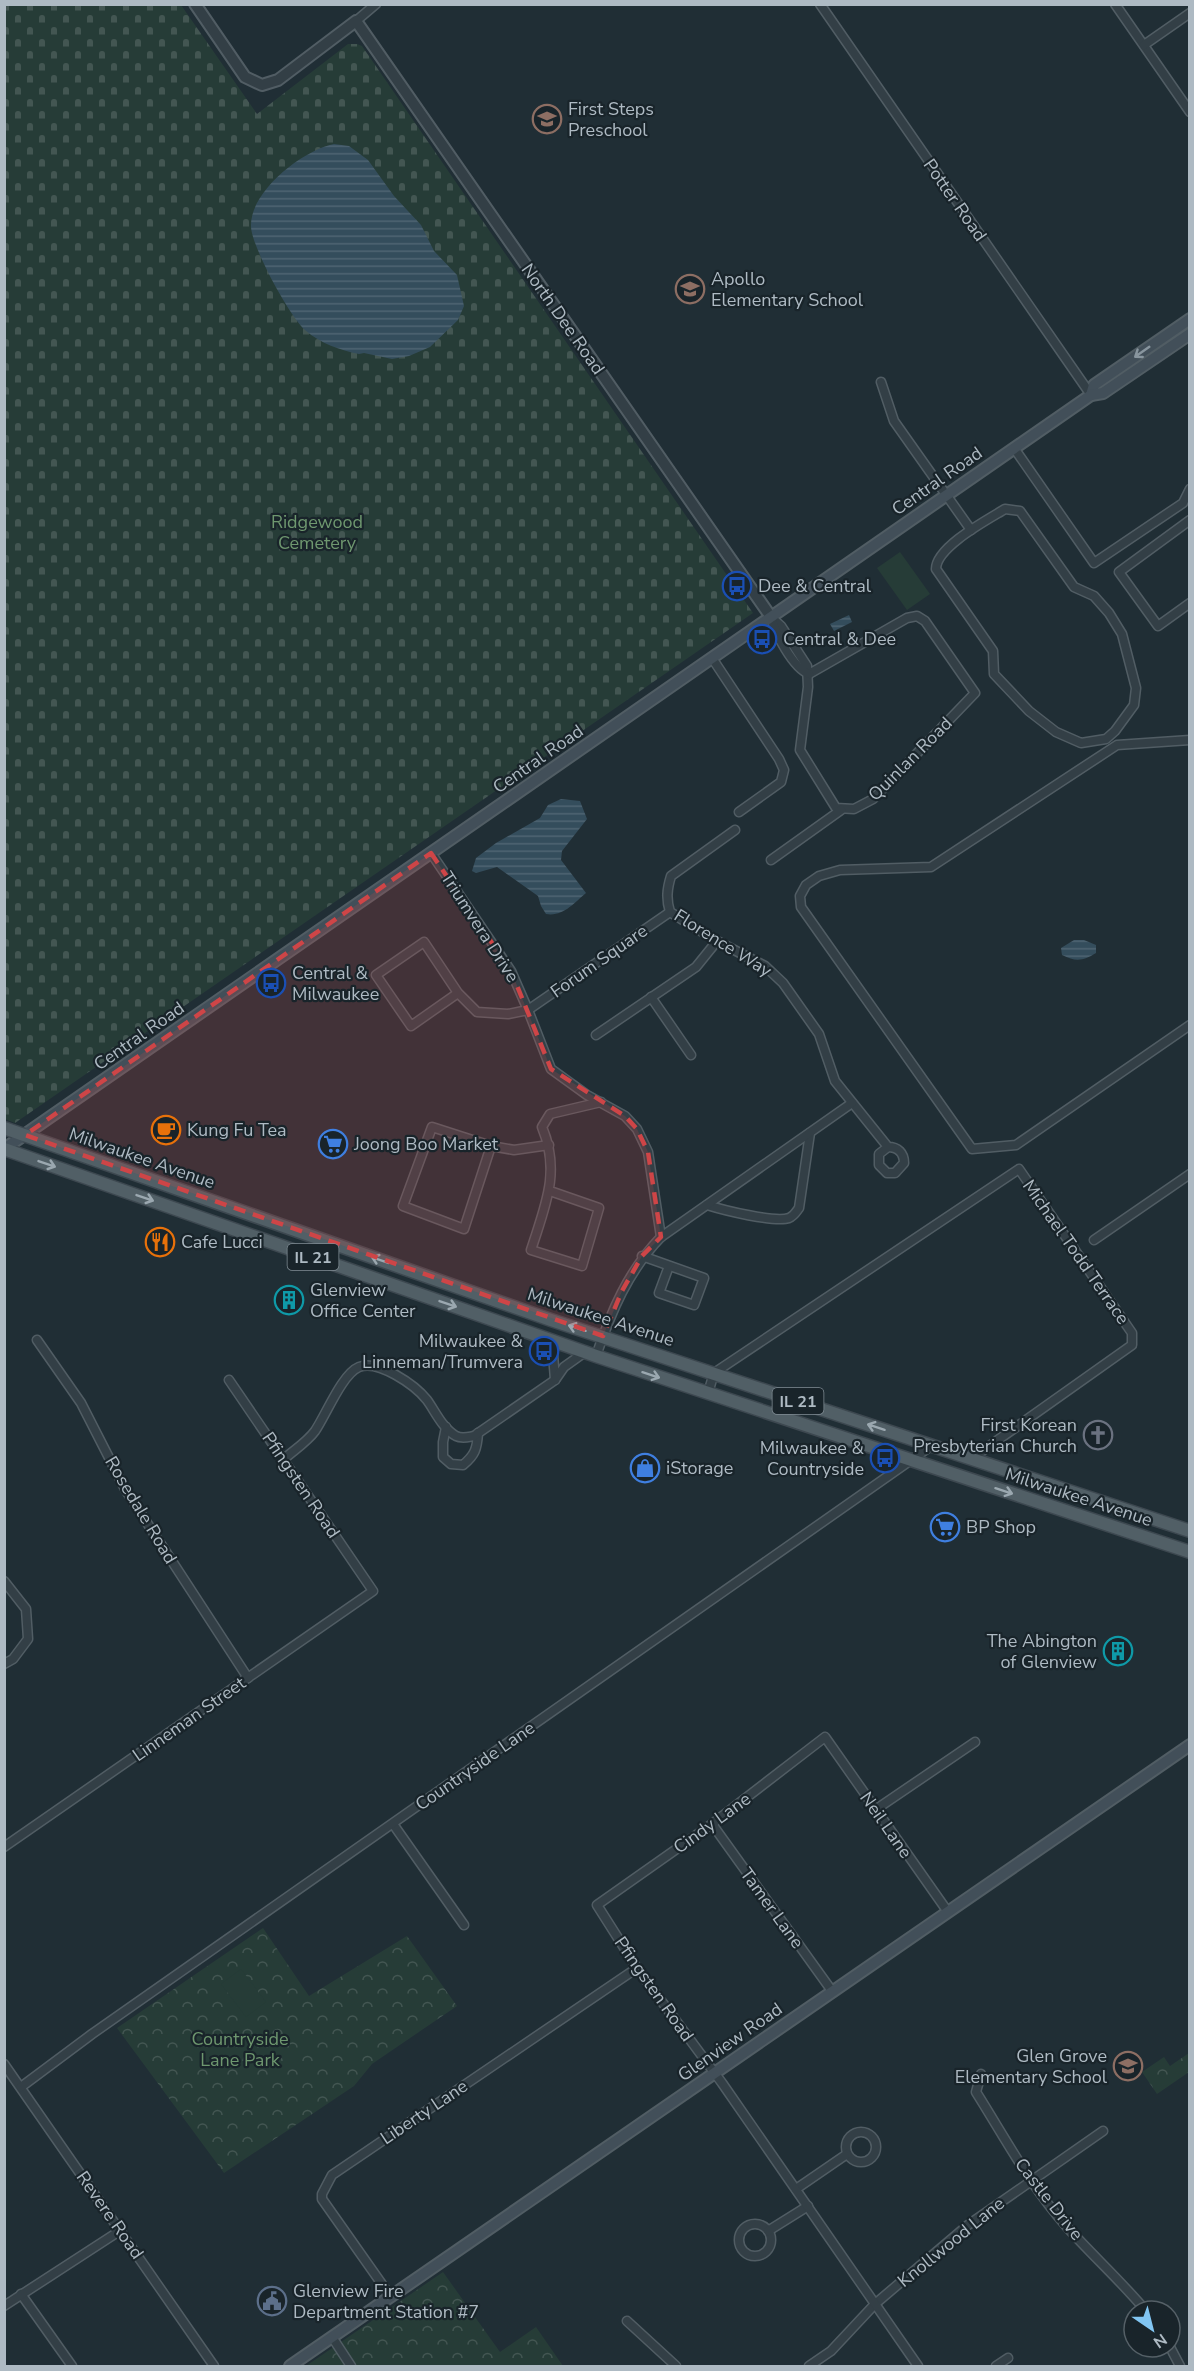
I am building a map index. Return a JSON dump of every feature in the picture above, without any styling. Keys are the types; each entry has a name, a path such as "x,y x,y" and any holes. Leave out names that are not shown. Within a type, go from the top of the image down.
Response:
{"main road":[{"name":"Central Road","path":"1091,395 1094,385 1190,319"},
{"name":"Central Road","path":"4,1149 1091,395 1103,393 1190,334"},
{"name":"Milwaukee Avenue","path":"4,1128 603,1336 1190,1531"},
{"name":"Milwaukee Avenue","path":"4,1149 590,1354 1190,1552"},
{"path":"176,1210 193,1210 250,1230 259,1228 267,1221"},
{"name":"Glenview Road","path":"290,2367 1190,1745"}],"street":[{"path":"195,4 245,77 262,85 278,80 376,4"},
{"name":"Potter Road","path":"820,4 1091,395"},
{"path":"1115,4 1190,112"},
{"path":"1144,45 1190,13"},
{"name":"North Dee Road","path":"356,21 771,617"},
{"path":"881,382 894,421 972,530"},
{"path":"1014,448 1095,563 1183,503 1190,489"},
{"path":"1005,509 1020,511 1074,587 1094,596 1109,613 1122,634 1136,688 1134,705 1115,731 1106,739 1081,743 1056,732 1029,711 994,674 993,651 936,569 936,561 942,554 972,530 1005,509"},
{"path":"1190,520 1119,572 1158,626 1190,603"},
{"name":"Quinlan Road","path":"771,860 839,809 854,809 873,799 975,693 925,621 917,616 907,618 809,674"},
{"path":"771,617 781,626 807,666 809,674 800,750 839,809"},
{"path":"712,658 784,770 781,782 740,812"},
{"path":"1190,740 1117,746 931,867 840,870 819,876 806,885 800,896 801,907 972,1149 1016,1145 1190,1025"},
{"name":"Florence Way","path":"735,830 671,876 666,901 669,912 765,966 783,983 819,1034 835,1082 852,1103"},
{"name":"Triumvera Drive","path":"431,853 511,971 550,1070 587,1095 625,1116 637,1129 648,1152 661,1237"},
{"name":"Forum Square","path":"528,1010 669,912"},
{"path":"597,1035 696,967 717,941"},
{"path":"458,993 411,1026 376,975 424,942 458,993 477,1012 508,1014 528,1010"},
{"path":"651,997 691,1055"},
{"path":"550,1191 599,1208 582,1266 531,1250 550,1191 549,1145 542,1127 550,1113 601,1102"},
{"path":"284,1459 314,1433 348,1377 357,1368 369,1364 387,1370 416,1389 456,1436 465,1438 478,1433 555,1380 564,1367 590,1354 603,1336 622,1291 642,1256 661,1237 852,1103 888,1147"},
{"path":"490,1146 464,1229 403,1206 432,1127 490,1146 514,1150 549,1145"},
{"path":"707,1205 739,1214 786,1220 794,1216 799,1208 810,1133"},
{"name":"Michael Todd Terrace","path":"714,1373 1019,1169 1132,1333 1132,1345 971,1459"},
{"path":"1094,1240 1190,1174"},
{"path":"642,1256 704,1278 694,1305 659,1293 669,1266"},
{"name":"Rosedale Road","path":"37,1340 81,1402 125,1489 248,1678"},
{"path":"552,1341 555,1380"},
{"path":"708,1393 714,1373"},
{"name":"Pfingsten Road","path":"229,1380 373,1591"},
{"path":"446,1427 443,1442 444,1457 451,1464 463,1465 472,1458 478,1447 478,1433"},
{"name":"Countryside Lane","path":"21,2087 92,2034 931,1446"},
{"path":"4,1581 26,1610 28,1639 13,1659 4,1664"},
{"name":"Linneman Street","path":"4,1847 373,1591"},
{"name":"Neil Lane","path":"825,1737 948,1912"},
{"name":"Cindy Lane","path":"597,1905 712,1824 825,1737"},
{"path":"875,1810 975,1742"},
{"path":"393,1824 464,1925"},
{"name":"Tamer Lane","path":"712,1824 832,1991"},
{"name":"Pfingsten Road","path":"597,1905 637,1968 808,2206 918,2367"},
{"name":"Liberty Lane","path":"391,2297 322,2199 321,2194 332,2175 637,1968"},
{"name":"Revere Road","path":"4,2064 214,2367"},
{"name":"Castle Drive","path":"981,2074 976,2092 1030,2180 1066,2226 1136,2299"},
{"name":"Knollwood Lane","path":"809,2367 831,2351 875,2304 968,2225 1103,2131"},
{"path":"796,2189 848,2154"},
{"path":"768,2231 808,2206"},
{"path":"4,2306 121,2230"},
{"path":"21,2294 72,2367"},
{"path":"627,2321 676,2367"},
{"path":"332,2337 351,2367"},
{"path":"996,2367 1008,2358"}],"highlighted area":[{"path":"431,853 511,971 551,1069 625,1116 637,1129 648,1152 661,1237 642,1256 622,1291 603,1336 25,1135"}],"green space":[{"name":"Ridgewood Cemetery","path":"5,5 181,5 257,114 348,44 362,46 753,613 15,1123 5,1119"},
{"path":"900,552 930,594 907,610 877,568"},
{"name":"Countryside Lane Park","path":"263,1928 309,1996 407,1936 457,2006 372,2064 354,2086 224,2173 117,2028"},
{"path":"241,1969 266,2002 246,2017 221,1984"},
{"path":"1189,2053 1189,2072 1157,2094 1142,2072 1164,2057 1170,2066"},
{"path":"443,2272 500,2352 536,2327 563,2366 306,2366"}],"water":[{"path":"334,144 349,146 368,160 394,196 421,225 434,251 457,275 464,306 458,320 430,347 409,356 392,359 345,351 311,335 298,323 290,311 257,249 251,226 259,199 269,186 294,163 308,154"},
{"path":"849,615 852,622 834,631 830,624"},
{"path":"561,799 580,801 587,819 562,851 561,860 586,893 563,911 546,914 538,896 497,867 476,873 472,871 476,858 496,843 540,818 548,805"},
{"path":"1074,940 1084,940 1096,945 1096,953 1079,960 1062,955 1061,948"}],"place":[{"name":"First Steps Preschool","path":"547,119"},
{"name":"Apollo Elementary School","path":"690,289"},
{"name":"Dee & Central","path":"737,586"},
{"name":"Central & Dee","path":"762,639"},
{"name":"Central & Milwaukee","path":"271,983"},
{"name":"Kung Fu Tea","path":"166,1130"},
{"name":"Joong Boo Market","path":"333,1144"},
{"name":"Cafe Lucci","path":"160,1242"},
{"name":"Glenview Office Center","path":"289,1300"},
{"name":"Milwaukee & Linneman/Trumvera","path":"544,1351"},
{"name":"First Korean Presbyterian Church","path":"1098,1435"},
{"name":"Milwaukee & Countryside","path":"885,1458"},
{"name":"iStorage","path":"645,1468"},
{"name":"BP Shop","path":"945,1527"},
{"name":"The Abington of Glenview","path":"1118,1651"},
{"name":"Glen Grove Elementary School","path":"1128,2066"},
{"name":"Glenview Fire Department Station #7","path":"272,2301"}]}
